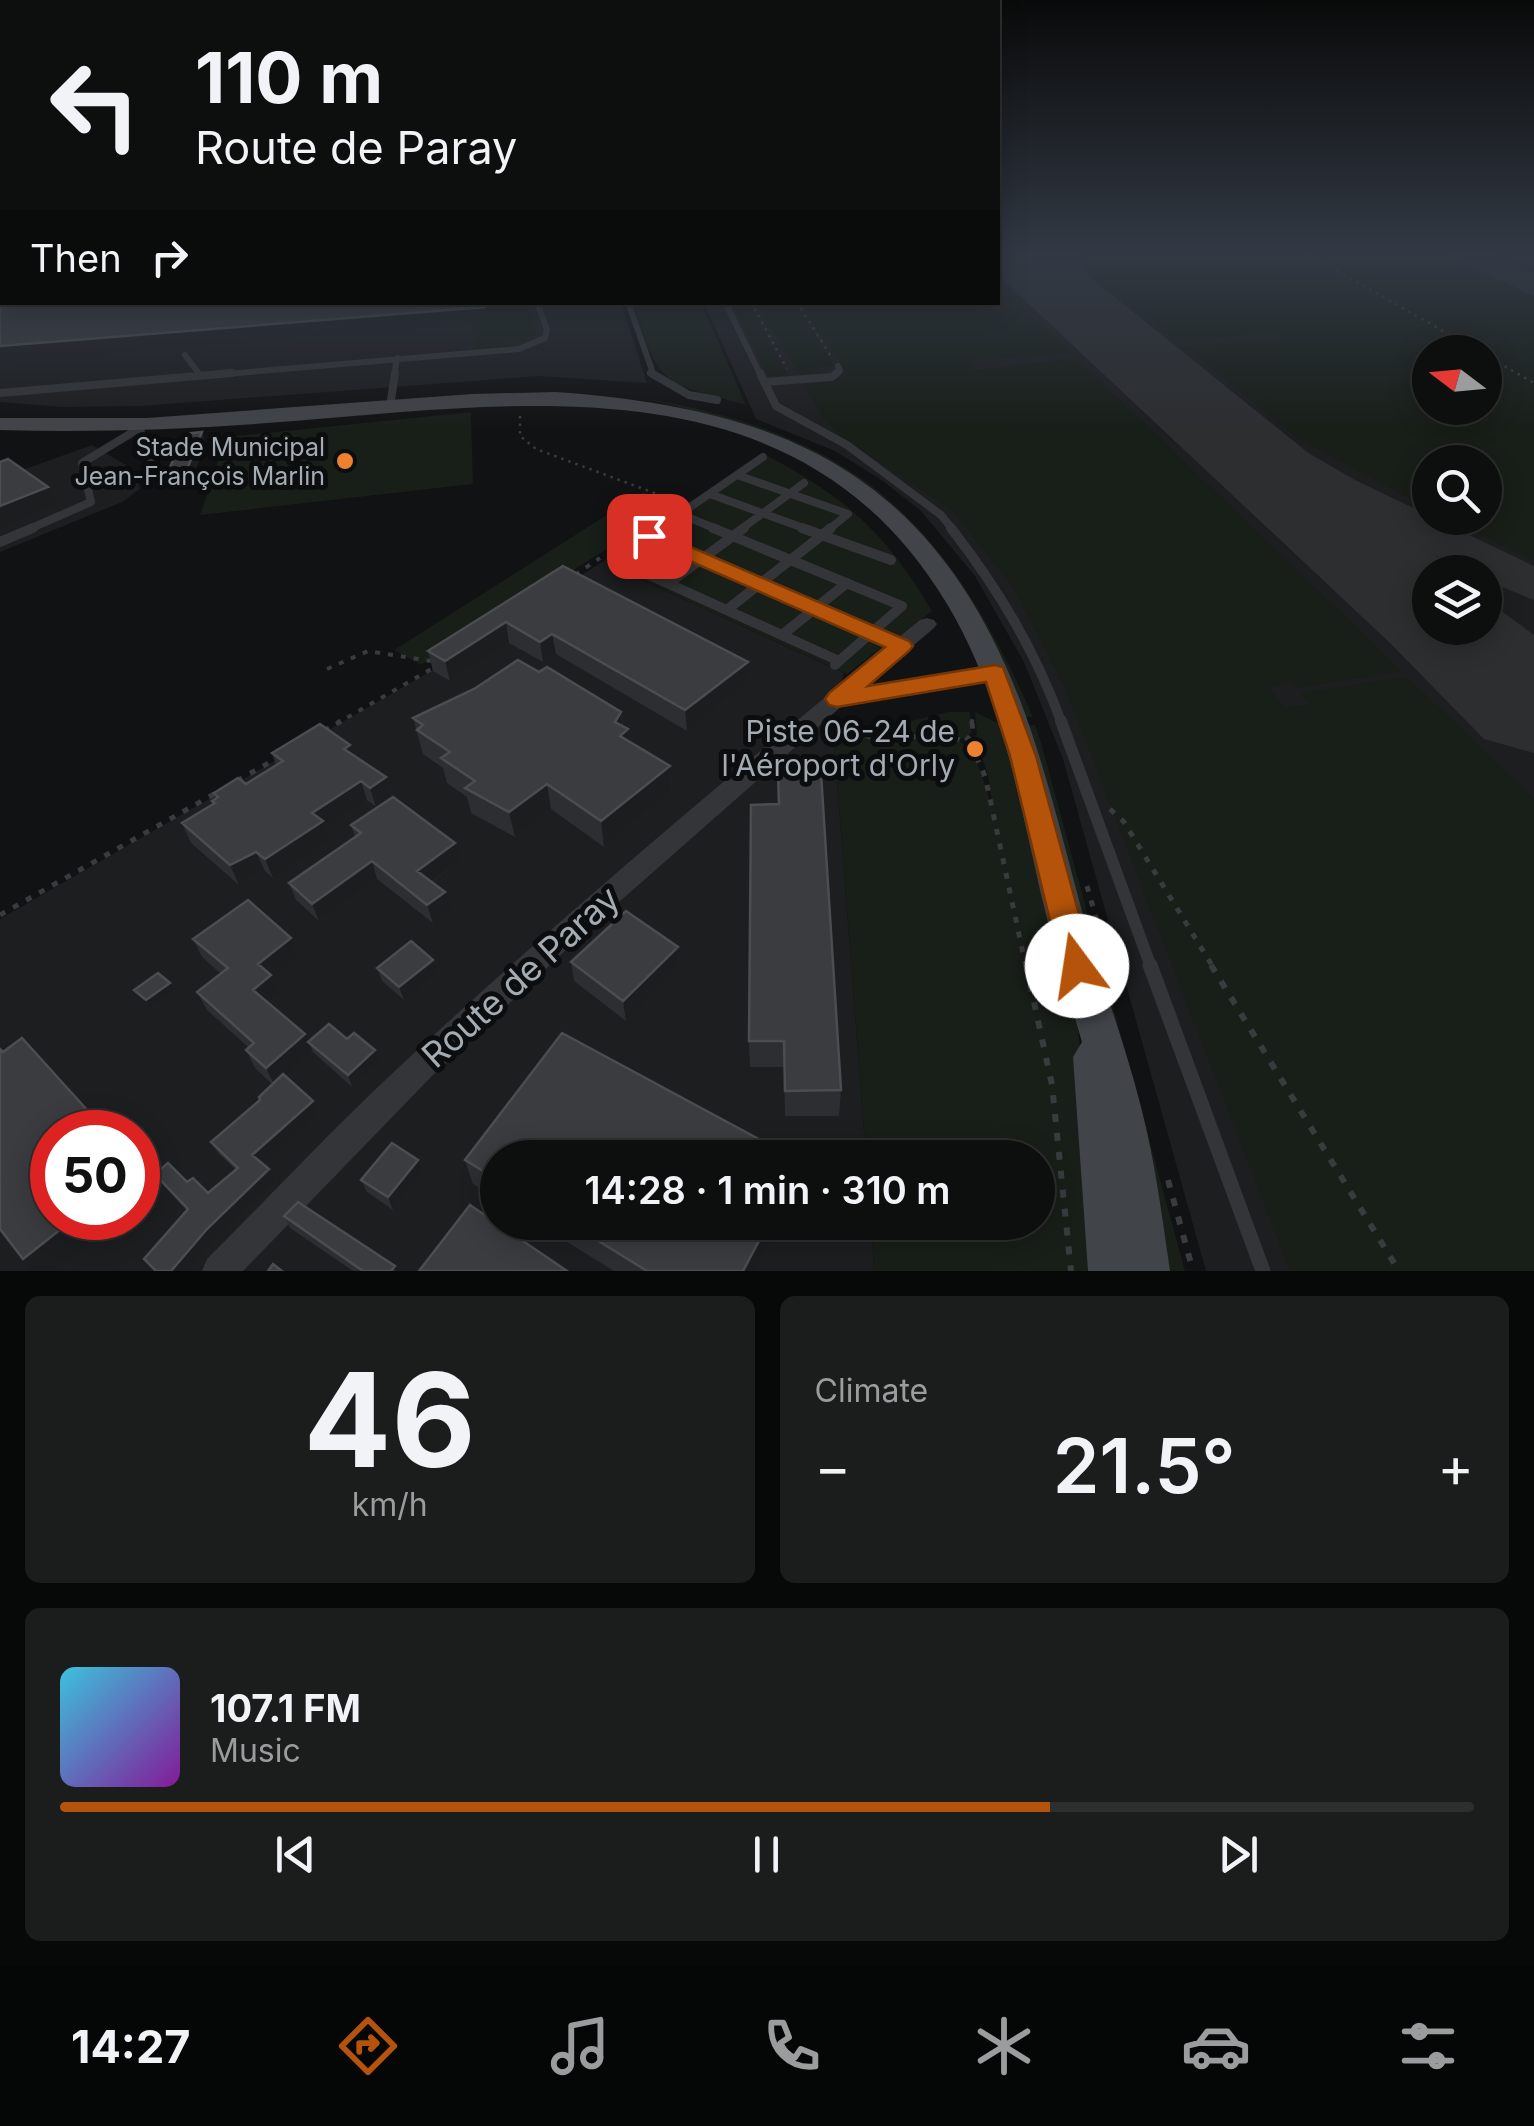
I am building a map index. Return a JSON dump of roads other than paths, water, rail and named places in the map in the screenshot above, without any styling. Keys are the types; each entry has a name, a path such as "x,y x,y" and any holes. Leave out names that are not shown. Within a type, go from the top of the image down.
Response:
{"main road":[{"path":"3,425 142,428 527,398 612,401 704,417 764,436 839,472 891,512 922,547 965,614 995,673 1023,756 1086,1000 1114,1082 1130,1150 1146,1271"},
{"path":"1086,1000 1112,1271"}],"street":[{"name":"Route de Paray","path":"219,1271 434,1054 576,924 928,624"},
{"path":"835,707 995,673"}],"lane":[{"path":"0,393 534,345 546,338 541,311"},
{"path":"631,311 652,375 689,395 716,400"},
{"path":"730,311 776,406 791,418 847,445 942,515 998,589 1050,690 1263,1271"},
{"path":"186,356 200,375"},
{"path":"390,407 397,358"},
{"path":"764,382 832,378 840,370 838,366"},
{"path":"0,542 91,502 82,463 142,428 156,472"},
{"path":"678,511 902,606 837,663 614,559 678,511 710,494 763,456"},
{"path":"728,609 848,514 737,475"},
{"path":"669,583 804,483"},
{"path":"710,494 890,560"},
{"path":"649,536 901,646"},
{"path":"782,635 846,583"}],"place":[{"name":"Stade Municipal Jean-François Marlin","path":"345,461"},
{"name":"Piste 06-24 de l'Aéroport d'Orly","path":"975,749"}]}
